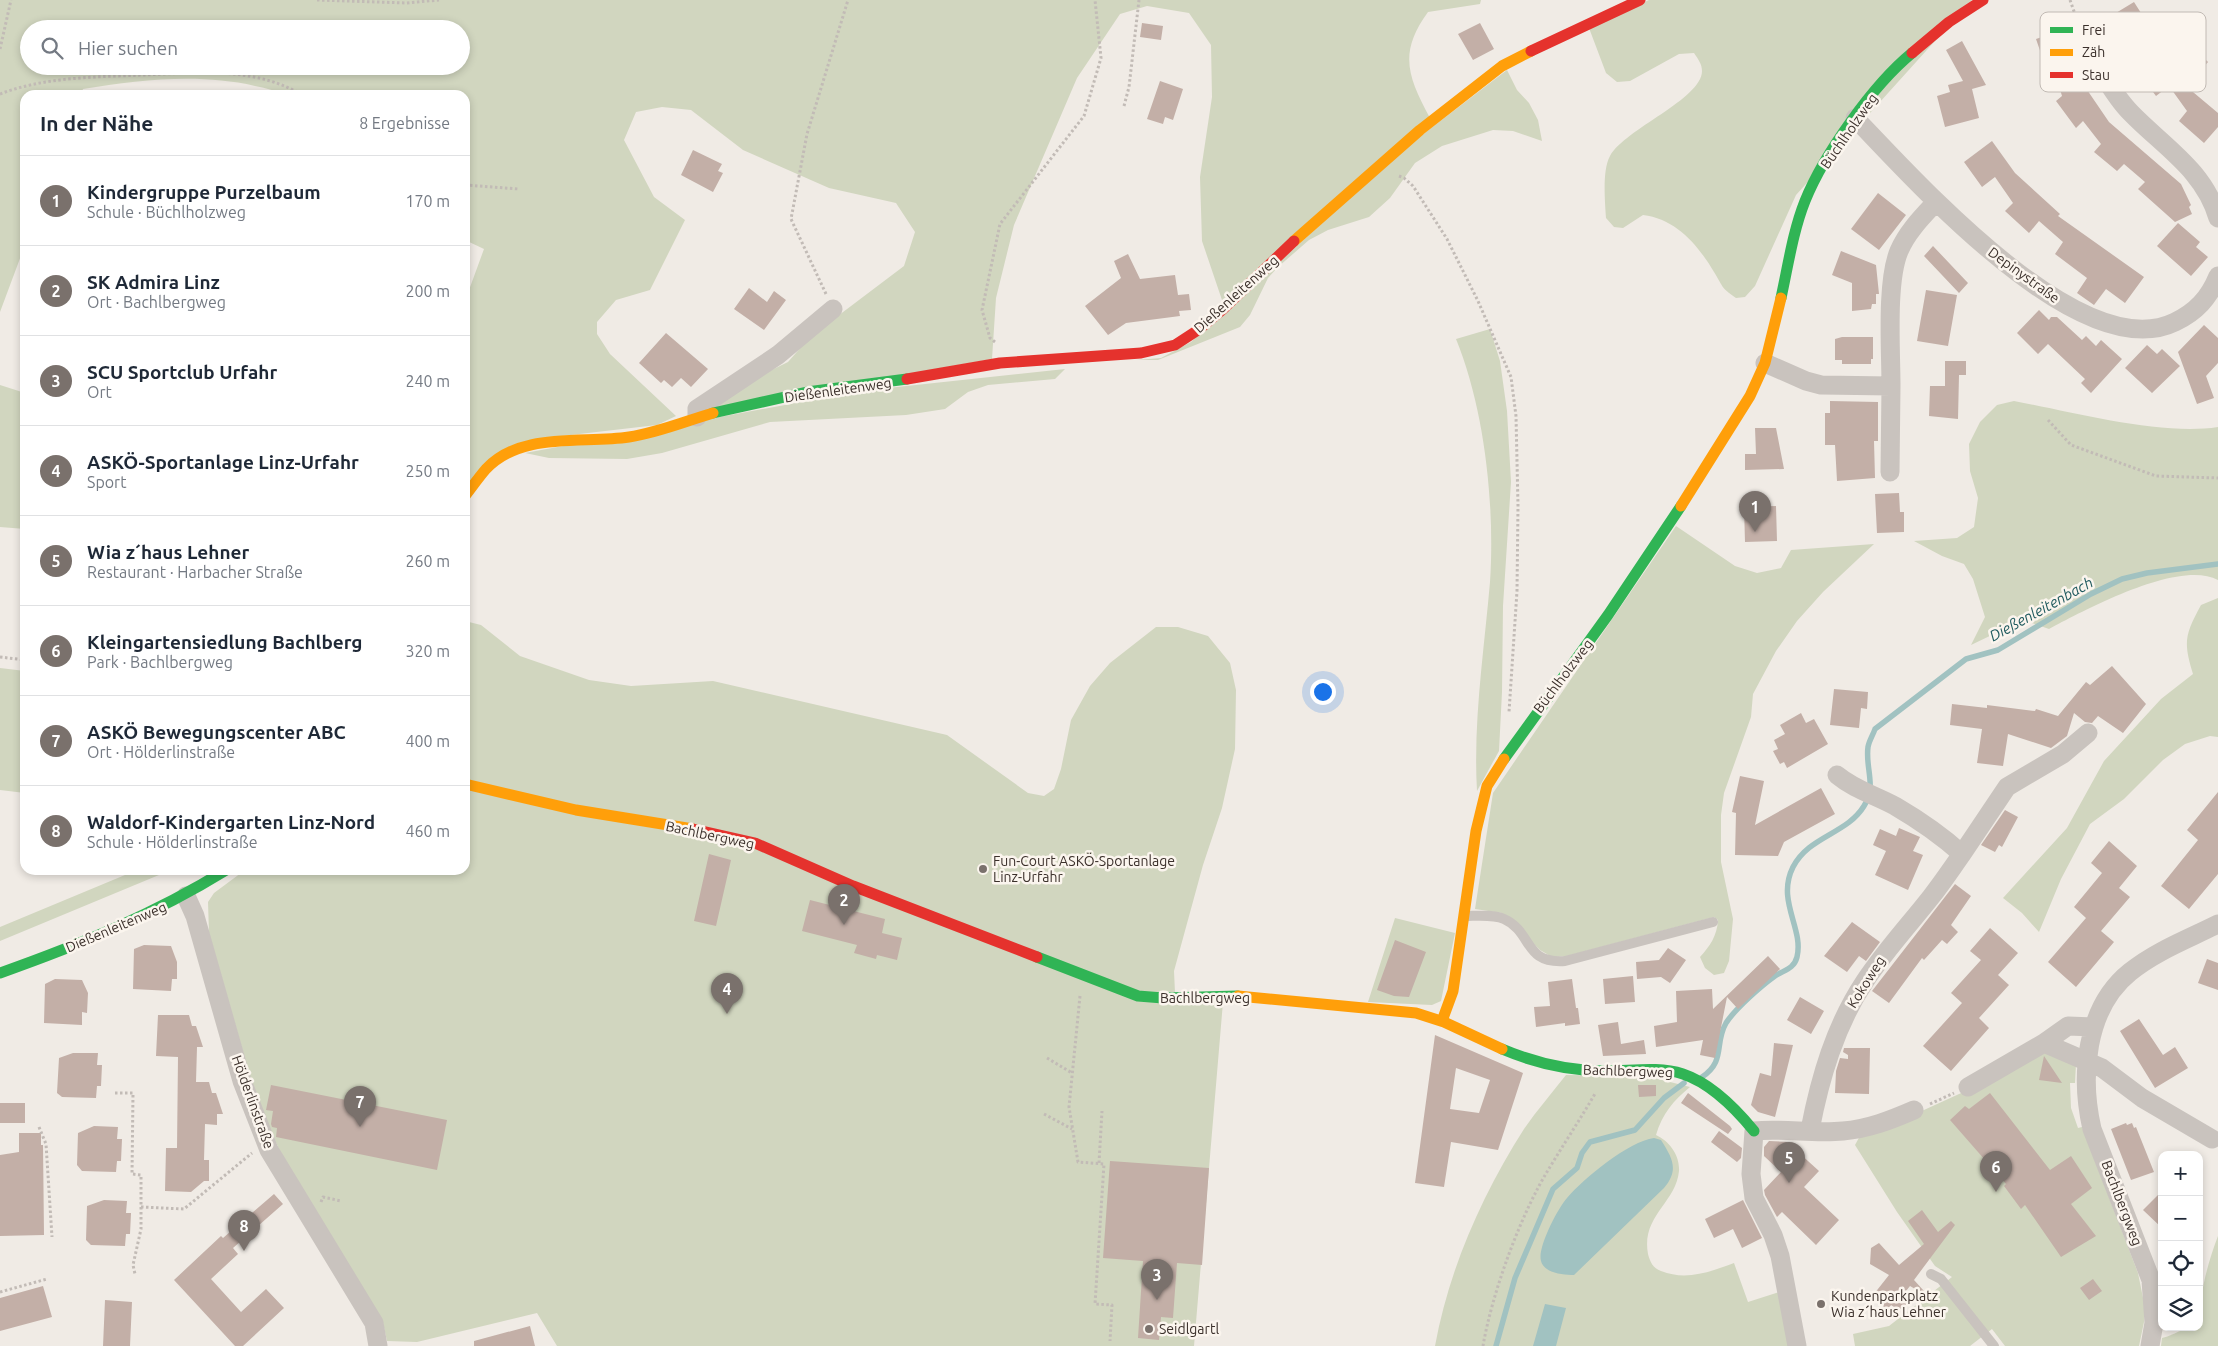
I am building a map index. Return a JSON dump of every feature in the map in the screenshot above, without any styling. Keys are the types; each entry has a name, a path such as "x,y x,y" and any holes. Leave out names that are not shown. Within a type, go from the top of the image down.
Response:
{"street":[{"name":"Dießenleitenweg","path":"470,490 488,468 503,456 539,443 629,437 697,418 808,392 890,382 969,368 1048,359 1141,352 1175,345 1198,330 1223,309 1266,266 1420,130 1502,66 1564,34 1600,20 1640,0"},
{"name":"Büchlholzweg","path":"1442,1021 1453,991 1481,804 1490,780 1514,742 1608,614 1704,472 1750,396 1765,363 1783,297 1795,233 1805,200 1832,150 1855,118 1908,56 1950,22 1984,0"},
{"path":"2113,92 2133,115 2194,172 2206,189 2218,218"},
{"name":"Depinystraße","path":"1855,118 1936,202 1977,239 2044,290 2069,307 2095,320 2117,327 2152,330 2168,326 2185,318 2199,307 2212,291 2218,276"},
{"path":"1890,472 1892,283 1894,265 1907,237 1936,202"},
{"path":"697,418 697,409 778,355 833,309"},
{"path":"1765,363 1806,382 1821,385 1891,386"},
{"name":"Kokoweg","path":"1810,1130 1821,1078 1846,1014 1864,982 1888,949 1931,898 2007,787 2063,754 2088,733"},
{"path":"1837,775 1919,821 1962,854"},
{"name":"Bachlbergweg","path":"470,785 576,810 706,831 755,843 853,886 1124,991 1153,999 1168,1000 1200,996 1239,997 1416,1013 1442,1021 1480,1040 1548,1064 1590,1070 1639,1069 1672,1071 1692,1078 1743,1116 1754,1130"},
{"name":"Dießenleitenweg","path":"0,973 83,943 186,896 218,875"},
{"name":"Hölderlinstraße","path":"186,896 195,916 242,1081 269,1150 374,1323 378,1346"},
{"name":"Bachlbergweg","path":"2150,1346 2154,1323 2151,1280 2092,1129 2087,1107 2087,1062 2094,1027 2104,1003 2128,973 2150,958 2218,924"},
{"path":"1968,1087 2044,1043 2068,1026 2094,1027"},
{"path":"2044,1043 2102,1068 2142,1098 2212,1139"},
{"path":"1797,1346 1780,1256 1754,1198 1751,1174 1754,1130 1844,1131 1864,1128 1914,1110"}],"lane":[{"path":"1464,916 1502,918 1510,923 1537,956 1553,962 1565,962 1713,922"},
{"path":"1931,1274 1941,1280 1994,1346"}],"path":[{"path":"0,49 11,0"},
{"path":"317,0 406,3 439,0"},
{"path":"833,309 791,219 807,134 848,0"},
{"path":"998,344 990,338 982,310 1000,224 1084,116 1101,58 1095,0"},
{"path":"1124,106 1130,81 1139,0"},
{"path":"2070,0 2074,12"},
{"path":"0,94 38,84 73,79 150,75"},
{"path":"233,75 259,78 292,90"},
{"path":"1396,176 1404,178 1412,186 1447,239 1478,301 1510,377 1516,416 1518,506 1517,592 1508,703 1509,726 1514,742"},
{"path":"470,185 519,189"},
{"path":"2048,420 2071,445 2156,476 2218,478"},
{"path":"0,657 20,659"},
{"path":"1085,976 1080,986 1069,1107 1078,1162 1104,1164 1095,1304 1112,1305 1110,1341"},
{"path":"1047,1058 1072,1073"},
{"path":"1914,1110 1968,1087"},
{"path":"115,1093 133,1093 132,1174 141,1174 141,1229 133,1265 135,1274"},
{"path":"1483,1346 1494,1299 1528,1211 1549,1168 1593,1097"},
{"path":"1099,1163 1102,1111"},
{"path":"1044,1114 1072,1129"},
{"path":"39,1127 46,1144 52,1237"},
{"path":"141,1208 184,1209 252,1153"},
{"path":"323,1197 341,1200"},
{"path":"0,1292 46,1279"}],"green space":[{"path":"0,0 1481,0 1480,4 1428,12 1413,40 1410,53 1412,77 1416,90 1430,118 1223,303 1202,241 1200,177 1212,97 1211,45 1189,13 1147,6 1120,14 1077,78 1014,225 996,298 992,359 709,409 753,379 788,362 810,337 904,266 915,232 896,203 829,188 743,150 691,110 662,107 636,112 624,140 654,197 685,220 650,290 616,300 597,322 597,334 610,354 676,416 657,425 536,439 470,483 470,287 484,249 470,242 470,90 272,90 234,82 169,79 83,90 20,90 20,258 0,312"},
{"path":"1649,0 1972,0 1796,195 1755,286 1745,297 1736,298 1722,286 1701,252 1676,228 1655,217 1643,215 1623,228 1614,227 1606,218 1605,178 1607,162 1610,156 1631,135 1690,92 1699,82 1702,71 1701,64 1694,53 1679,54 1630,81 1617,82 1606,73 1589,28"},
{"path":"1507,70 1517,90 1529,103 1538,120 1542,141 1513,131 1493,130 1442,146 1415,163 1390,198 1369,217 1328,230 1309,240 1278,267 1268,278 1250,315 1240,327 1158,360 1136,360 1161,358 1191,342 1405,148"},
{"path":"1490,329 1500,361 1507,411 1511,482 1503,606 1499,751 1477,791 1476,739 1490,582 1491,522 1486,459 1481,427 1466,367 1456,339"},
{"path":"1065,369 1055,379 988,385 968,392 945,409 906,415 770,422 662,453 627,459 549,458 525,453 860,391"},
{"path":"0,385 20,391 20,529 0,527"},
{"path":"2014,401 2144,426 2195,429 2218,427 2218,580 2201,575 2180,576 2157,581 2085,610 2049,629 2023,620 1971,645 1985,617 1973,579 1964,564 1942,556 1914,541 1957,538 1974,527 1978,498 1970,471 1969,444 1980,422 1997,405"},
{"path":"1676,526 1735,566 1757,573 1781,568 1791,550 1874,544 1823,592 1797,621 1776,651 1753,694 1751,717 1724,793 1721,815 1721,862 1733,919 1729,961 1724,973 1714,975 1705,968 1700,957 1715,936 1718,920 1714,917 1567,956 1552,957 1540,950 1502,913 1475,909 1493,793"},
{"path":"2218,598 2218,737 2210,736 2185,744 2163,760 2124,799 2090,824 2061,879 2039,932 2022,913 2003,898 2067,828 2104,761 2161,699 2193,674 2187,646 2189,631 2201,605"},
{"path":"470,622 481,625 520,656 589,680 631,686 713,681 947,735 1028,793 1044,796 1054,789 1061,769 1071,720 1090,686 1110,663 1156,627 1178,627 1208,636 1230,663 1236,690 1235,749 1222,808 1203,865 1174,971 1175,993 1223,1002 1194,1346 557,1346 537,1313 417,1342 387,1341 383,1323 282,1156 256,1097 209,933 208,902 214,893 238,875 470,875"},
{"path":"0,668 20,670 20,792 0,790"},
{"path":"125,875 159,875 0,941 0,927"},
{"path":"1395,918 1455,933 1441,1001 1432,1005 1368,1002"},
{"path":"2042,1049 2076,1064 2075,1083 2070,1083 2071,1108 2078,1128 2082,1127 2138,1273 2144,1303 2144,1322 2139,1346 2005,1346 1992,1329 1970,1346 1855,1346 1853,1334 1889,1326 1952,1277 1935,1266 1897,1212 1855,1145 1861,1134 1913,1115 1970,1089"},
{"path":"1566,1075 1646,1076 1690,1087 1669,1108 1656,1135 1673,1149 1678,1159 1679,1171 1677,1182 1672,1192 1649,1230 1647,1241 1650,1260 1658,1270 1680,1275 1707,1272 1734,1263 1748,1302 1782,1291 1792,1346 1435,1346 1441,1317 1458,1261 1481,1206 1524,1129"},
{"path":"2218,1236 2218,1346 2161,1346 2162,1338 2179,1331 2203,1331 2203,1287"}],"water":[{"path":"1654,1138 1661,1140 1673,1164 1672,1176 1669,1182 1574,1275 1560,1274 1546,1268 1541,1261 1542,1247 1554,1219 1567,1198 1595,1171 1620,1153 1632,1146"},
{"path":"1545,1304 1566,1308 1556,1346 1533,1346"}],"building":[{"path":"2134,2 2140,12 2118,12"},
{"path":"1142,23 1163,26 1161,40 1140,37"},
{"path":"1480,23 1494,49 1473,60 1458,34"},
{"path":"2040,38 2040,51 2036,39"},
{"path":"1962,41 1986,85 1972,89 1979,118 1945,127 1937,96 1950,92 1948,85 1963,81 1946,50"},
{"path":"1160,81 1183,89 1173,120 1165,117 1163,124 1147,119"},
{"path":"2061,92 2089,92 2109,122 2181,184 2191,205 2189,207 2192,214 2175,222 2138,189 2145,182 2124,164 2117,171 2094,152 2101,144 2083,121 2076,128 2056,101 2062,96"},
{"path":"2153,92 2161,92 2156,96"},
{"path":"2173,92 2193,92 2218,113 2218,127 2204,143 2179,121 2187,111"},
{"path":"1992,141 2015,173 2060,214 2058,216 2144,277 2125,303 2106,289 2094,305 2077,293 2087,278 2055,254 2063,242 2039,221 2029,233 2005,211 2013,203 1995,177 1982,187 1964,162"},
{"path":"693,150 722,164 718,171 723,173 713,192 681,175"},
{"path":"1878,193 1906,215 1879,250 1851,229"},
{"path":"2178,223 2200,242 2196,247 2208,257 2191,276 2157,246"},
{"path":"1933,246 1968,283 1959,293 1924,256"},
{"path":"1841,251 1876,265 1879,294 1876,294 1876,304 1872,304 1871,309 1852,311 1852,283 1832,275"},
{"path":"1128,254 1140,279 1175,275 1178,295 1189,294 1191,310 1179,311 1180,316 1126,323 1108,335 1085,306 1121,278 1114,261"},
{"path":"749,288 767,302 774,291 786,300 764,330 734,309"},
{"path":"1926,290 1957,295 1948,346 1917,341"},
{"path":"2039,310 2049,320 2051,317 2057,317 2082,340 2086,336 2096,346 2101,340 2122,359 2091,393 2081,383 2085,379 2048,344 2038,354 2017,333"},
{"path":"2204,325 2218,338 2218,363 2206,376 2214,398 2197,404 2178,352"},
{"path":"666,333 708,369 691,387 681,378 672,387 664,380 661,383 639,363"},
{"path":"1842,337 1873,337 1873,359 1871,359 1871,364 1842,364 1842,360 1835,360 1835,339"},
{"path":"2147,345 2157,354 2162,349 2180,366 2152,393 2125,368"},
{"path":"1945,361 1966,361 1966,375 1959,375 1958,419 1929,416 1930,386 1945,386"},
{"path":"1830,401 1878,402 1878,441 1874,441 1875,478 1837,481 1835,445 1825,445 1825,413 1830,413"},
{"path":"1755,428 1776,428 1784,469 1745,470 1745,454 1756,454"},
{"path":"1899,493 1900,512 1904,512 1904,532 1877,533 1875,494"},
{"path":"1776,506 1777,541 1745,542 1744,507"},
{"path":"2112,666 2146,704 2123,733 2098,716 2092,723 2085,722 2074,713 2067,736 2051,748 2008,734 2003,766 1977,763 1982,729 1950,725 1952,704 1987,708 1987,705 2035,711 2036,709 2058,716 2086,682 2090,685"},
{"path":"1834,689 1868,692 1867,709 1861,708 1859,728 1830,725"},
{"path":"1801,713 1806,723 1814,719 1828,744 1787,768 1784,762 1780,764 1773,751 1778,749 1774,740 1785,734 1780,725"},
{"path":"1740,776 1764,781 1755,825 1821,788 1835,814 1784,842 1778,856 1735,855 1736,813 1732,812"},
{"path":"2218,792 2218,874 2189,909 2161,886 2198,840 2187,830"},
{"path":"2005,810 2018,817 2002,847 1999,845 1995,852 1981,845"},
{"path":"1899,828 1920,837 1913,851 1923,855 1908,890 1875,875 1886,851 1873,845 1880,829 1896,836"},
{"path":"2109,841 2137,866 2119,888 2130,897 2101,931 2114,942 2076,987 2048,962 2086,918 2074,907 2102,873 2091,863"},
{"path":"709,854 731,860 716,926 694,921"},
{"path":"1955,884 1971,896 1951,925 1958,932 1947,944 1942,940 1924,960 1922,958 1889,1003 1872,991"},
{"path":"810,900 885,919 882,933 902,938 897,960 877,955 876,959 854,953 857,945 802,931"},
{"path":"1852,922 1880,942 1866,961 1859,956 1847,972 1824,956"},
{"path":"1990,928 2018,953 1998,975 2009,985 1979,1018 1989,1028 1951,1071 1923,1046 1962,1003 1951,993 1981,960 1970,951"},
{"path":"1395,940 1426,952 1409,997 1394,996 1377,990"},
{"path":"144,945 171,946 177,962 177,979 172,979 171,991 133,989 134,949"},
{"path":"1668,948 1686,960 1670,983 1661,977 1637,979 1636,962 1659,960"},
{"path":"1768,956 1780,969 1738,1009 1727,997 1715,1058 1700,1055 1703,1040 1656,1047 1654,1026 1677,1022 1676,991 1712,989 1713,1009"},
{"path":"2207,959 2218,963 2218,990 2198,983"},
{"path":"1633,976 1635,1002 1605,1004 1603,979"},
{"path":"55,979 82,980 88,993 87,1013 82,1012 82,1025 44,1023 45,984"},
{"path":"1572,979 1580,1024 1565,1026 1565,1023 1536,1027 1534,1007 1550,1006 1548,982"},
{"path":"1800,997 1824,1011 1811,1034 1787,1020"},
{"path":"158,1015 189,1015 192,1026 196,1026 203,1047 197,1047 196,1082 209,1082 212,1093 216,1093 223,1114 217,1114 217,1125 205,1124 204,1160 209,1160 209,1181 204,1181 191,1192 165,1191 166,1148 177,1148 178,1057 156,1056"},
{"path":"2139,1019 2163,1055 2175,1047 2188,1068 2155,1088 2120,1031"},
{"path":"1618,1022 1621,1044 1644,1040 1646,1054 1603,1056 1598,1025"},
{"path":"1435,1035 1523,1073 1498,1150 1451,1142 1444,1187 1415,1183","holes":["1456,1068 1490,1080 1479,1113 1450,1109"]},
{"path":"1774,1043 1793,1045 1775,1117 1758,1112 1751,1105 1760,1073 1771,1076"},
{"path":"1844,1048 1870,1048 1869,1094 1835,1093 1836,1071 1840,1058 1848,1059 1848,1055 1843,1052"},
{"path":"73,1053 98,1053 97,1065 102,1065 101,1086 97,1086 96,1098 62,1097 57,1093 59,1058"},
{"path":"2044,1056 2062,1083 2039,1080"},
{"path":"271,1085 447,1120 437,1170 276,1137 277,1128 272,1127 271,1124 273,1111 266,1110"},
{"path":"1638,1085 1656,1085 1656,1096 1639,1097"},
{"path":"1688,1093 1730,1126 1732,1129 1728,1134 1681,1103"},
{"path":"1990,1093 2050,1170 2071,1156 2092,1188 2071,1204 2096,1236 2061,1257 2025,1205 2021,1209 2004,1186 2006,1184 1950,1120 1965,1106 1969,1109"},
{"path":"0,1103 25,1103 25,1123 0,1123"},
{"path":"2126,1123 2127,1125 2132,1123 2134,1128 2136,1127 2154,1172 2131,1180 2111,1129"},
{"path":"94,1126 118,1127 117,1139 122,1139 121,1161 117,1161 116,1172 82,1171 77,1165 78,1133"},
{"path":"1719,1131 1742,1148 1741,1158 1737,1162 1711,1142"},
{"path":"19,1133 41,1133 41,1145 43,1145 44,1235 0,1236 0,1155 19,1152"},
{"path":"1769,1141 1787,1142 1819,1171 1804,1187 1839,1220 1816,1245 1782,1212 1777,1217 1765,1195 1764,1190 1781,1172 1764,1156 1764,1147"},
{"path":"1110,1161 1209,1168 1202,1265 1177,1263 1173,1318 1161,1317 1159,1340 1138,1338 1143,1261 1103,1258"},
{"path":"274,1194 283,1204 233,1248 238,1254 211,1279 241,1312 266,1289 284,1308 243,1346 235,1346 174,1280 221,1236 223,1238"},
{"path":"2158,1195 2158,1224 2143,1210"},
{"path":"104,1200 127,1201 126,1213 131,1213 130,1234 126,1234 125,1246 91,1245 86,1240 87,1206"},
{"path":"1743,1200 1762,1238 1742,1248 1733,1229 1714,1238 1705,1219"},
{"path":"1922,1210 1938,1232 1951,1221 1955,1225 1914,1280 1924,1291 1922,1293 1910,1286 1906,1291 1915,1297 1899,1310 1891,1305 1887,1311 1874,1294 1889,1275 1870,1264 1871,1248 1879,1243 1899,1265 1924,1244 1908,1221"},
{"path":"2093,1279 2102,1291 2089,1300 2080,1288"},
{"path":"43,1286 52,1317 0,1331 0,1298"},
{"path":"105,1300 132,1302 130,1346 103,1346"},
{"path":"530,1326 535,1346 474,1346 474,1341"}],"waterway":[{"name":"Dießenleitenbach","path":"1702,1077 1714,1065 1723,1031 1730,1017 1756,992 1775,976 1791,967 1796,961 1797,935 1787,891 1793,867 1808,848 1848,823 1864,806 1870,791 1868,747 1875,729 1966,659 1998,650 2091,594 2122,579 2147,573 2218,564"},
{"name":"Dießenleitenbach","path":"1496,1346 1515,1278 1553,1189 1577,1168 1582,1153 1590,1142 1635,1130 1664,1098 1684,1083"}],"traffic: fast":[{"path":"1781,298 1797,224 1813,182 1837,142 1866,101 1912,53"},
{"path":"713,413 807,392 907,379"},
{"path":"1504,759 1608,615 1681,506"},
{"path":"0,973 116,928 172,901 218,875"},
{"path":"1037,957 1138,996 1163,998 1238,996"},
{"path":"1502,1049 1540,1062 1566,1068 1593,1071 1664,1070 1683,1074 1713,1090 1754,1131"}],"traffic: slow":[{"path":"1294,241 1420,130 1502,66 1531,51"},
{"path":"1681,506 1750,396 1765,363 1781,298"},
{"path":"470,490 486,469 501,457 517,449 553,441 611,439 640,435 713,413"},
{"path":"1442,1021 1453,991 1476,831 1487,786 1504,759"},
{"path":"470,785 576,810 693,829"},
{"path":"1238,996 1416,1013 1444,1022 1502,1049"}],"traffic: jam":[{"path":"1531,51 1640,0"},
{"path":"1912,53 1949,22 1983,0"},
{"path":"907,379 1000,363 1141,353 1175,345 1198,330 1223,309 1294,241"},
{"path":"693,829 755,843 853,886 1037,957"}],"place":[{"name":"Kindergruppe Purzelbaum","path":"1755,532"},
{"name":"Fun-Court ASKÖ-Sportanlage Linz-Urfahr","path":"983,869"},
{"name":"SK Admira Linz","path":"844,925"},
{"name":"ASKÖ-Sportanlage Linz-Urfahr","path":"727,1014"},
{"name":"ASKÖ Bewegungscenter ABC","path":"360,1127"},
{"name":"Wia z´haus Lehner","path":"1789,1183"},
{"name":"Kleingartensiedlung Bachlberg","path":"1996,1192"},
{"name":"Waldorf-Kindergarten Linz-Nord","path":"244,1251"},
{"name":"SCU Sportclub Urfahr","path":"1157,1300"},
{"name":"Kundenparkplatz Wia z´haus Lehner","path":"1821,1304"},
{"name":"Seidlgartl","path":"1149,1329"}]}
